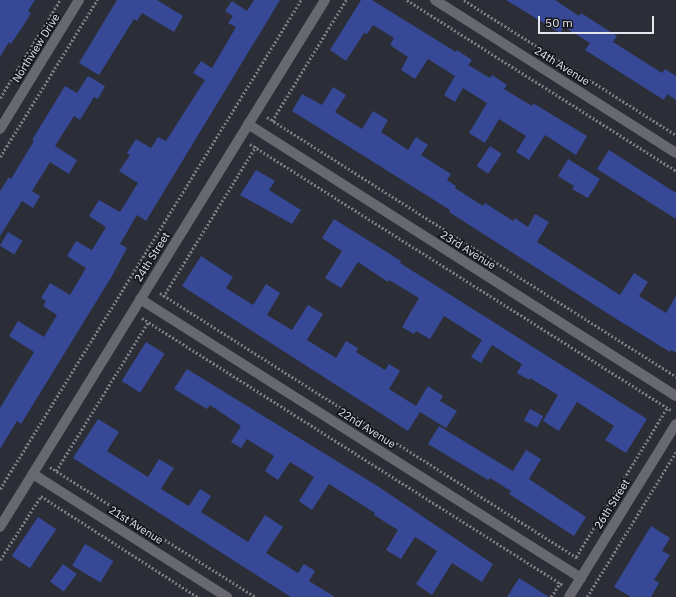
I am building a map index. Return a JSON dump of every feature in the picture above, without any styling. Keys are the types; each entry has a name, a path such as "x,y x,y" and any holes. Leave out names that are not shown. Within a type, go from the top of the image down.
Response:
{"street":[{"name":"Northview Drive","path":"0,129 80,0"},
{"name":"24th Street","path":"0,527 325,0"},
{"name":"24th Avenue","path":"435,0 676,153"},
{"name":"23rd Avenue","path":"248,124 676,396"},
{"name":"22nd Avenue","path":"140,299 581,578"},
{"name":"26th Street","path":"571,594 676,424"},
{"name":"21st Avenue","path":"33,474 227,597"}],"path":[{"path":"0,98 60,0"},
{"path":"0,157 97,0"},
{"path":"0,489 301,0"},
{"path":"268,126 346,0"},
{"path":"407,0 676,171"},
{"path":"464,0 676,135"},
{"path":"265,116 676,377"},
{"path":"161,300 259,142"},
{"path":"248,143 671,410"},
{"path":"157,291 589,564"},
{"path":"140,317 560,583 571,594"},
{"path":"54,475 151,318"},
{"path":"573,561 669,404"},
{"path":"587,597 676,452"},
{"path":"41,461 256,597"},
{"path":"0,560 40,496 198,597"},
{"path":"551,597 562,579"}],"building":[{"path":"0,0 35,0 28,11 31,13 11,44 9,42 0,57"},
{"path":"117,0 157,0 183,16 174,32 142,13 137,21 134,19 99,75 79,63"},
{"path":"254,0 280,0 146,221 137,215 120,244 127,248 112,276 21,424 17,421 0,449 0,408 34,352 9,336 18,321 44,337 57,315 43,306 46,301 41,298 50,283 70,295 86,268 67,256 76,241 92,250 106,227 89,216 99,200 120,212 138,183 119,171 130,155 127,153 136,139 151,148 158,137 166,141 205,80 193,73 201,61 212,68 236,27 228,23 233,16 225,11 232,1 247,11"},
{"path":"361,0 372,0 456,52 457,50 472,60 468,65 490,78 492,75 507,85 504,89 532,106 533,103 587,136 576,155 545,135 529,160 516,152 526,136 499,119 485,143 469,133 487,103 463,88 455,102 444,95 455,76 428,59 415,79 401,70 408,57 390,45 394,38 373,25 367,34 364,33 346,61 330,50"},
{"path":"506,0 555,0 579,16 581,13 617,36 613,42 662,73 665,69 676,76 676,100 667,94 664,100 585,50 590,43 564,27 560,33"},
{"path":"88,76 105,86 98,99 94,97 80,120 74,116 55,146 77,160 69,174 50,162 32,191 40,196 33,208 22,201 0,236 0,191 9,177 11,179 34,141 32,140 65,86 77,93"},
{"path":"333,87 346,95 335,112 362,129 373,111 388,120 381,132 408,150 416,137 428,145 421,155 451,174 447,180 456,186 455,188 483,206 485,203 513,221 515,218 528,227 535,214 549,222 537,242 620,295 634,273 648,282 639,296 666,313 676,296 676,353 671,350 670,352 618,320 449,212 450,210 292,111 302,94 322,105"},
{"path":"490,146 502,154 488,174 477,166"},
{"path":"609,150 676,193 676,219 597,169"},
{"path":"568,159 600,179 588,198 572,189 574,186 558,176"},
{"path":"256,170 275,181 269,190 301,210 292,224 240,195"},
{"path":"334,219 401,261 400,263 647,419 626,453 605,440 614,426 577,402 559,431 543,421 558,395 530,378 529,380 517,373 522,364 492,345 481,363 471,357 482,340 444,316 430,339 416,331 414,334 402,327 419,298 389,280 388,282 358,262 341,288 325,278 342,251 322,238"},
{"path":"8,232 23,241 14,254 0,246"},
{"path":"201,256 233,277 226,288 253,305 266,284 280,293 267,315 292,330 308,305 323,314 307,340 336,358 346,341 358,348 356,352 385,370 389,364 400,371 389,389 416,406 428,386 443,396 440,401 457,411 446,428 420,412 408,431 182,286"},
{"path":"146,342 165,354 140,393 122,381"},
{"path":"187,369 379,487 493,564 482,582 452,563 432,595 416,584 437,551 415,537 401,559 386,550 398,530 374,515 375,513 329,484 312,510 299,501 314,477 290,462 278,480 265,471 274,456 247,439 241,448 231,442 241,426 210,405 207,409 174,389"},
{"path":"530,409 543,416 537,428 524,420"},
{"path":"98,419 119,432 107,451 148,477 159,459 174,468 161,489 189,506 200,489 211,496 201,512 248,542 265,515 283,527 266,553 298,573 304,564 315,571 309,581 335,597 291,597 73,458"},
{"path":"439,426 513,471 526,450 541,459 529,479 586,517 574,536 509,494 511,491 490,478 488,480 428,444"},
{"path":"38,517 56,529 30,568 12,556"},
{"path":"651,526 670,538 662,551 670,555 654,580 659,583 651,597 631,597 614,587"},
{"path":"85,544 113,561 100,582 72,565"},
{"path":"63,564 77,574 64,592 50,582"},
{"path":"519,578 549,597 507,597"}]}
